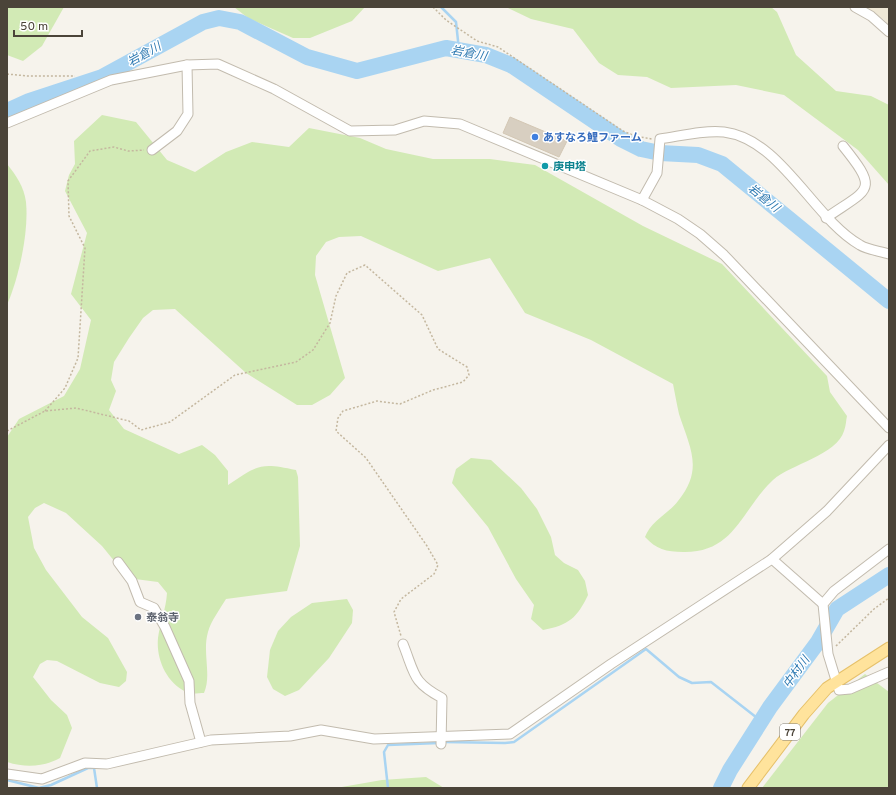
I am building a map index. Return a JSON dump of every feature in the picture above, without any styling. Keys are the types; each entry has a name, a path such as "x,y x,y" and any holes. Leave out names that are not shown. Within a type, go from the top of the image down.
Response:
{"main road":[{"name":"77","path":"748,788 804,714 827,688 889,649"}],"street":[{"path":"855,7 871,16 889,32"},
{"path":"7,123 111,80 187,65 218,64 274,89 350,131 396,130 424,121 460,124 642,200 678,219 700,234 724,256 889,428"},
{"path":"152,150 177,131 188,114 187,65"},
{"path":"642,200 657,173 660,142 704,132 725,132 744,138 761,148 796,180 826,218 860,246 889,254"},
{"path":"826,218 863,192 866,184 864,174 843,146"},
{"path":"7,774 42,780 85,763 107,764 201,742 290,736 320,730 374,739 441,741 500,736 515,732 611,664 772,559 827,511 889,445"},
{"path":"889,549 834,591 823,604 823,616 828,651 839,690 850,690 889,672"},
{"path":"772,559 823,604"},
{"path":"118,562 132,582 140,602 154,608 165,627 189,681 190,703 201,742"},
{"path":"403,644 417,682 424,689 442,698 441,741"}],"path":[{"path":"433,7 446,20 477,41 498,47 623,131 645,139 660,142"},
{"path":"7,74 28,76 75,76"},
{"path":"7,431 45,411 65,388 78,358 85,248 69,216 68,181 90,151 114,147 128,151 152,150"},
{"path":"45,411 76,408 129,421 141,430 170,422 235,374 296,362 313,350 330,323 336,296 347,273 365,265 422,315 438,349 467,367 469,375 464,382 433,390 400,404 377,401 343,411 338,418 336,431 366,458 427,546 438,565 434,574 401,599 394,612 403,644"},
{"path":"828,651 874,609 889,598"}],"shaded area":[{"path":"861,7 889,7 889,25 883,19"}],"green space":[{"path":"7,7 64,7 42,46 23,61 7,55"},
{"path":"234,7 365,7 352,21 310,38 293,38 248,18"},
{"path":"506,7 771,7 777,12 796,55 836,91 871,96 889,105 889,185 858,150 784,95 736,85 671,88 647,77 618,75 599,63 573,29 531,19"},
{"path":"102,115 136,122 167,160 195,172 226,152 252,142 289,147 309,128 360,138 386,149 433,159 490,159 535,165 643,226 722,264 827,376 830,392 847,416 844,431 840,439 832,447 781,474 773,480 762,492 736,528 726,538 714,545 700,550 683,552 671,551 657,547 645,537 651,526 678,501 691,479 693,468 692,458 679,414 673,384 591,340 525,313 490,258 438,271 361,236 339,237 326,242 316,256 315,275 345,378 330,395 312,405 297,405 246,373 175,309 153,310 143,318 114,362 111,380 116,391 109,410 124,429 179,454 202,445 215,455 228,471 228,485 253,469 260,467 274,466 296,470 298,477 300,546 287,591 226,599 213,619 206,640 207,679 204,693 188,693 179,688 173,682 168,676 161,662 158,638 167,593 158,582 135,579 124,573 102,546 66,513 44,503 35,508 28,517 34,548 46,570 82,617 108,638 127,672 126,681 119,687 100,683 57,661 47,660 40,664 33,677 51,700 67,715 72,728 60,758 34,766 7,762 7,437 19,419 64,396 80,369 91,320 71,294 87,233 65,191 69,175 75,164 74,141"},
{"path":"7,164 23,191 27,214 19,268 7,305"},
{"path":"471,458 491,460 521,488 537,509 551,537 555,555 564,563 578,570 585,581 588,595 576,615 566,623 543,630 531,619 534,605 516,579 488,527 452,483 456,469"},
{"path":"347,599 353,610 352,623 329,658 299,690 285,696 273,689 267,677 270,650 278,631 291,617 312,603"},
{"path":"865,674 889,692 889,788 762,788 828,703"},
{"path":"426,777 444,788 336,788 382,780"}],"building":[{"name":"あすなろ鯉ファーム","path":"510,117 567,141 559,157 503,133"}],"waterway":[{"path":"441,7 456,22 459,50"},
{"name":"岩倉川","path":"7,111 29,101 102,77 203,22 219,18 240,22 307,57 357,71 446,48 486,55 511,65 621,139 641,149 660,153 698,155 722,164 889,301"},
{"name":"中村川","path":"721,788 730,770 770,707 818,642 837,609 889,575"},
{"path":"444,742 514,742 646,649 679,677 692,683 711,682 761,721"},
{"path":"388,788 384,752 388,745 439,743"},
{"path":"7,780 39,788 51,785 88,768 94,768 97,788"}],"place":[{"name":"あすなろ鯉ファーム","path":"535,137"},
{"name":"庚申塔","path":"545,166"},
{"name":"泰翁寺","path":"138,617"}]}
